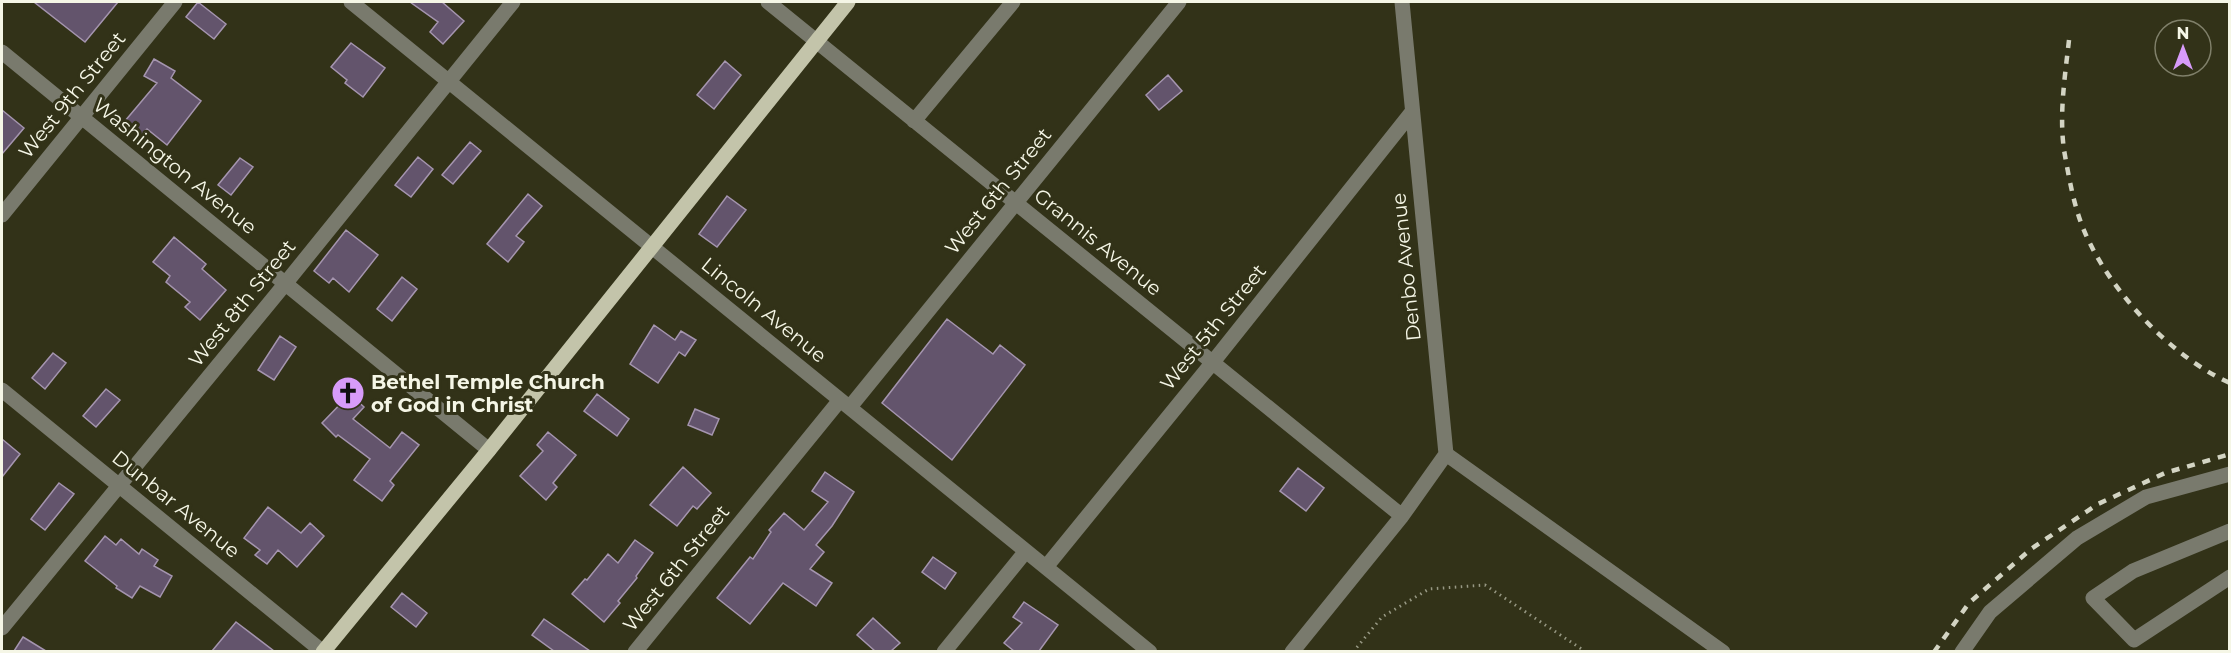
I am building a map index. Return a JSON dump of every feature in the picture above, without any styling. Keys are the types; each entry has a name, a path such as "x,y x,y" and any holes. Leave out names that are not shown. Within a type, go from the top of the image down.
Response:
{"main road":[{"path":"323,651 489,450 848,2"}],"street":[{"name":"West 9th Street","path":"2,216 176,2"},
{"name":"Lincoln Avenue","path":"351,2 1150,651"},
{"name":"West 8th Street","path":"2,628 513,2"},
{"name":"Grannis Avenue","path":"768,2 1402,516"},
{"path":"914,121 1013,2"},
{"name":"West 6th Street","path":"635,651 1016,202 1179,2"},
{"name":"Denbo Avenue","path":"1402,2 1446,454"},
{"name":"Washington Avenue","path":"2,52 489,450"},
{"name":"West 5th Street","path":"1046,567 1412,112"},
{"name":"Dunbar Avenue","path":"2,390 323,651"},
{"path":"1292,651 1402,516 1446,454 1724,651"},
{"path":"1962,651 1990,612 2077,538 2146,497 2229,474"},
{"path":"2229,531 2133,571 2093,598 2133,640 2229,577"},
{"path":"944,651 1026,551"}],"path":[{"path":"1353,651 1382,617 1429,589 1485,585 1586,651"}],"building":[{"path":"34,2 118,2 85,42"},
{"path":"198,2 226,24 214,39 186,17"},
{"path":"410,2 442,2 464,21 443,44 430,32 438,22"},
{"path":"351,43 385,68 363,97 345,83 347,80 331,67"},
{"path":"154,59 175,71 171,78 201,101 167,145 147,129 141,135 125,121 157,83 144,76"},
{"path":"725,61 741,75 714,109 697,95"},
{"path":"1168,75 1182,91 1159,110 1146,95"},
{"path":"2,110 24,128 2,154"},
{"path":"470,142 481,151 453,184 442,175"},
{"path":"418,157 433,169 411,197 395,185"},
{"path":"240,158 253,167 231,195 218,185"},
{"path":"528,194 542,206 516,236 524,242 508,262 487,244"},
{"path":"727,196 746,210 717,247 699,234"},
{"path":"346,230 378,255 349,292 333,278 329,283 314,271"},
{"path":"174,237 206,264 202,269 226,290 200,320 185,307 190,302 166,282 170,276 153,262"},
{"path":"402,277 417,289 392,321 377,309"},
{"path":"947,319 993,354 1000,345 1025,365 952,460 882,403"},
{"path":"654,325 675,340 681,331 696,340 685,356 679,352 658,383 630,364"},
{"path":"280,336 296,347 274,380 258,370"},
{"path":"53,353 66,363 45,389 32,378"},
{"path":"106,389 120,400 96,427 83,416"},
{"path":"350,394 364,407 353,419 390,448 402,432 419,445 390,481 394,485 382,501 354,480 370,459 338,435 336,437 322,423"},
{"path":"597,394 629,419 617,436 584,411"},
{"path":"695,409 719,419 712,435 688,425"},
{"path":"548,432 576,455 553,483 557,487 546,500 520,476 543,451 537,445"},
{"path":"2,439 20,454 2,477"},
{"path":"683,467 711,493 697,509 693,506 677,526 650,505"},
{"path":"1298,468 1324,488 1306,511 1280,491"},
{"path":"825,472 854,492 832,526 816,545 824,552 810,569 832,583 816,606 783,583 750,624 717,598 750,557 753,559 771,532 769,530 784,513 804,530 828,502 812,491"},
{"path":"59,483 74,494 45,530 31,519"},
{"path":"268,507 301,533 310,523 324,536 297,567 278,550 267,564 255,555 260,550 244,538"},
{"path":"105,536 116,545 121,539 139,554 142,549 158,560 154,566 172,576 160,597 140,586 132,598 116,588 117,586 85,561"},
{"path":"635,540 653,553 636,576 637,578 618,601 620,603 604,622 572,594 608,554 618,563"},
{"path":"933,557 956,573 945,589 922,572"},
{"path":"402,593 427,613 416,627 391,607"},
{"path":"1024,602 1058,625 1039,651 1014,651 1004,643 1022,623 1013,617"},
{"path":"873,618 900,643 891,651 875,651 857,635"},
{"path":"544,619 590,651 554,651 532,635"},
{"path":"236,622 274,651 212,651"},
{"path":"23,637 46,651 14,651"}],"railway":[{"path":"2069,40 2063,95 2063,136 2074,201 2089,241 2120,291 2139,314 2183,355 2230,383"},
{"path":"1934,652 1969,603 2031,549 2098,504 2165,473 2230,454"}],"place":[{"name":"Bethel Temple Church of God in Christ","path":"348,393"}]}
